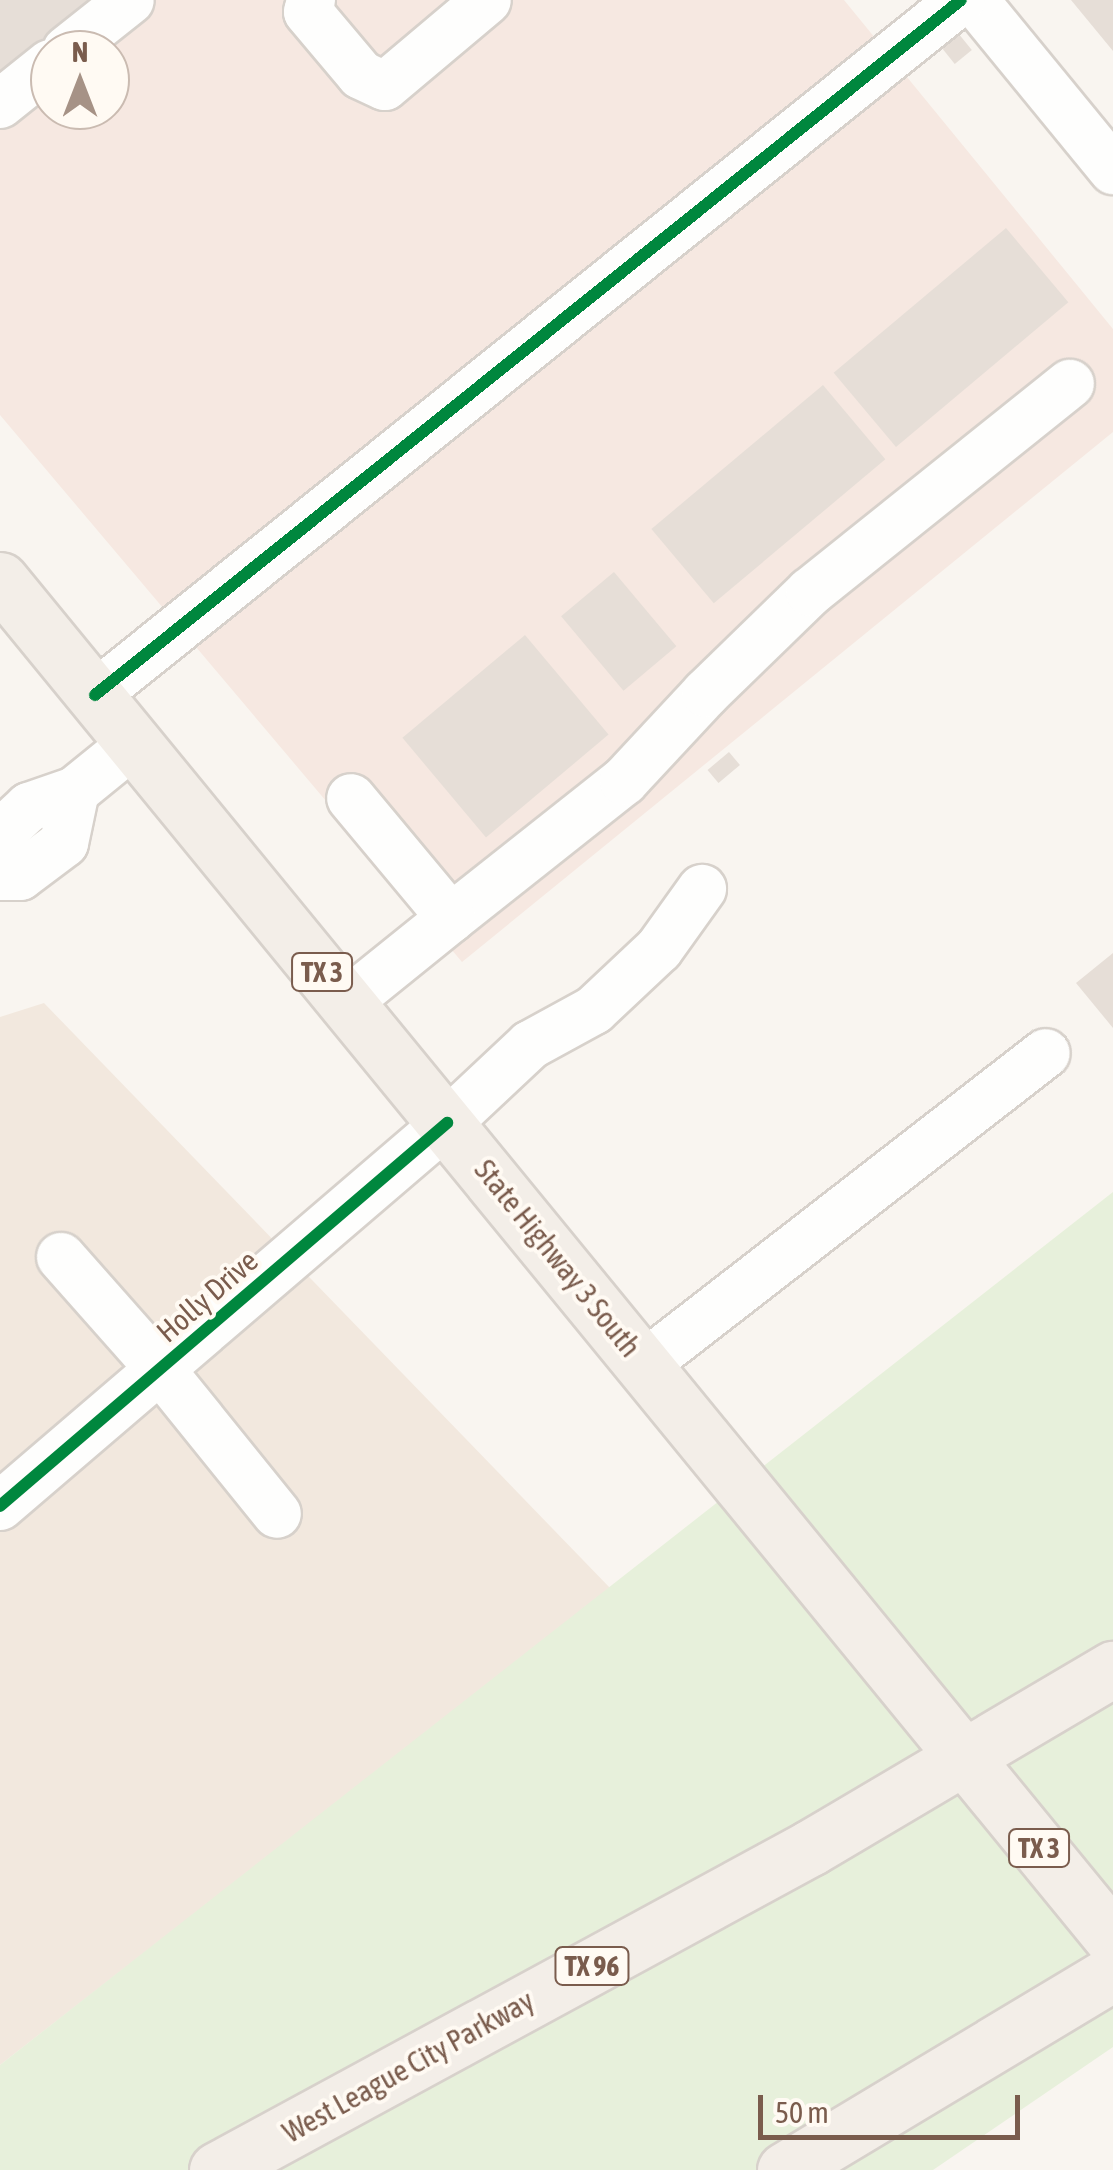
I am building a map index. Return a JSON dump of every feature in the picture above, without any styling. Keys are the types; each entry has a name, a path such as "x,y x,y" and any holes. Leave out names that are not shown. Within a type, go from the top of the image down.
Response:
{"main road":[{"name":"State Highway 3 South","path":"0,580 1113,1939"},
{"name":"TX 96","path":"965,1756 1113,1669"},
{"name":"West League City Parkway","path":"217,2170 810,1848 965,1756"},
{"path":"786,2170 1113,1973"}],"street":[{"path":"93,30 130,0"},
{"path":"311,0 308,12 361,75 385,86 487,0"},
{"path":"95,695 962,0"},
{"path":"974,0 1113,170"},
{"path":"0,104 30,80"},
{"path":"347,1002 624,781 718,680 810,592 1070,384"},
{"path":"0,834 29,808 75,791 134,743"},
{"path":"0,876 20,876 64,843 70,833 75,791"},
{"path":"351,798 451,918"},
{"name":"Holly Drive","path":"0,1506 447,1124 530,1045 594,1010 659,948 702,889"},
{"path":"645,1364 1046,1054"},
{"path":"61,1257 160,1369 277,1514"}],"shaded area":[{"path":"0,0 844,0 1113,329 1113,432 462,962 0,415"},
{"path":"44,1003 611,1589 0,2065 0,1017"}],"green space":[{"path":"1113,1192 1113,2047 933,2170 0,2170 0,2065"}],"building":[{"path":"0,0 100,0 63,30 30,30 30,57 0,82"},
{"path":"1071,0 1113,0 1113,51"},
{"path":"958,33 972,50 955,64 941,47"},
{"path":"1006,228 1068,302 896,447 834,373"},
{"path":"823,385 885,459 714,603 651,529"},
{"path":"614,572 676,646 623,691 561,616"},
{"path":"525,635 609,735 486,837 402,738"},
{"path":"729,752 740,765 718,783 708,770"},
{"path":"1113,953 1113,1028 1076,983"}],"cycle path":[{"path":"95,695 961,0"},
{"path":"0,1506 447,1123"}]}
